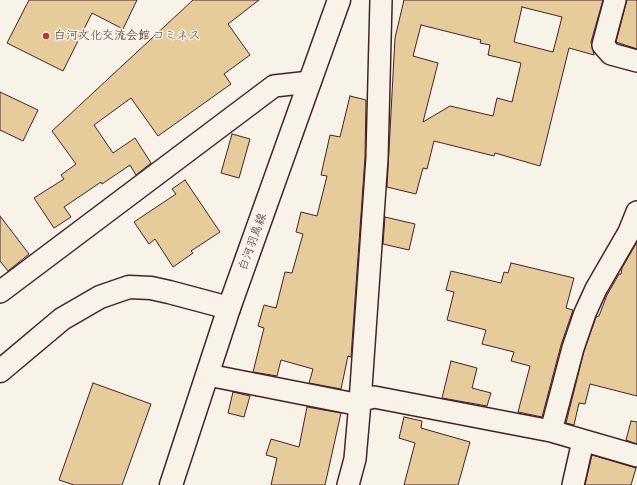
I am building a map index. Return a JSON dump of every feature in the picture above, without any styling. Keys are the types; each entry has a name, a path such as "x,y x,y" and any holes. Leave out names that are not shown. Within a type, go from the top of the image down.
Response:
{"main road":[{"name":"白河羽鳥線","path":"171,485 229,308 339,0"},
{"path":"0,371 62,318 100,297 129,287 151,288 229,308"}],"street":[{"path":"348,485 355,459 377,158 381,0"},
{"path":"615,0 603,45 611,54 637,61"},
{"path":"0,292 274,86 310,82"},
{"path":"551,430 573,348 585,313 596,289 629,232 637,212"},
{"path":"208,375 350,402 360,402 374,397 551,430 583,441 637,456"},
{"path":"573,485 583,441"}],"building":[{"name":"白河文化交流会館 コミネス","path":"29,0 137,0 123,29 92,13 63,71 7,43"},
{"path":"193,0 259,0 228,24 250,55 224,74 231,84 158,136 131,98 94,125 113,153 135,138 151,163 136,175 130,165 102,184 101,182 64,207 71,217 54,228 34,198 64,179 61,175 76,164 52,131"},
{"path":"404,0 603,0 591,42 594,55 569,48 540,166 495,153 494,156 434,141 427,169 423,168 416,194 387,187 395,38","holes":["522,7 562,17 553,52 514,42","421,25 481,40 480,43 490,45 488,55 521,63 512,102 497,98 493,116 450,106 423,122 438,63 413,56"]},
{"path":"627,0 637,0 637,49 616,42"},
{"path":"0,92 38,110 23,141 0,130"},
{"path":"350,96 366,100 365,157 351,357 348,356 341,389 309,383 313,369 281,360 277,376 253,372 264,328 258,326 264,305 276,308 285,272 292,273 303,234 296,232 301,212 317,216 327,176 321,175 330,135 340,137"},
{"path":"232,134 250,139 239,178 221,173"},
{"path":"185,180 220,232 191,251 193,253 173,267 155,239 149,244 134,222 176,194 172,189"},
{"path":"0,216 29,254 8,271 0,261"},
{"path":"385,217 415,224 409,250 383,244"},
{"path":"637,242 637,396 590,384 585,404 579,403 574,425 566,423 584,351 596,317 599,316 607,295 619,274 621,274 622,268"},
{"path":"511,263 574,278 566,308 573,310 561,345 542,417 518,412 530,366 511,361 514,352 482,344 486,330 447,320 454,292 446,290 451,271 501,283 504,272 508,273"},
{"path":"451,361 477,368 472,388 491,393 487,406 442,398"},
{"path":"93,383 151,404 122,485 74,485 59,480"},
{"path":"233,392 250,396 244,417 228,413"},
{"path":"307,407 341,413 325,485 271,485 277,458 266,455 271,439 299,447"},
{"path":"404,417 422,421 421,428 470,442 458,485 404,485 415,443 399,438"},
{"path":"631,421 637,422 637,444 626,440"},
{"path":"592,455 636,468 631,485 585,485"}],"place":[{"name":"白河文化交流会館 コミネス","path":"46,36"}]}
